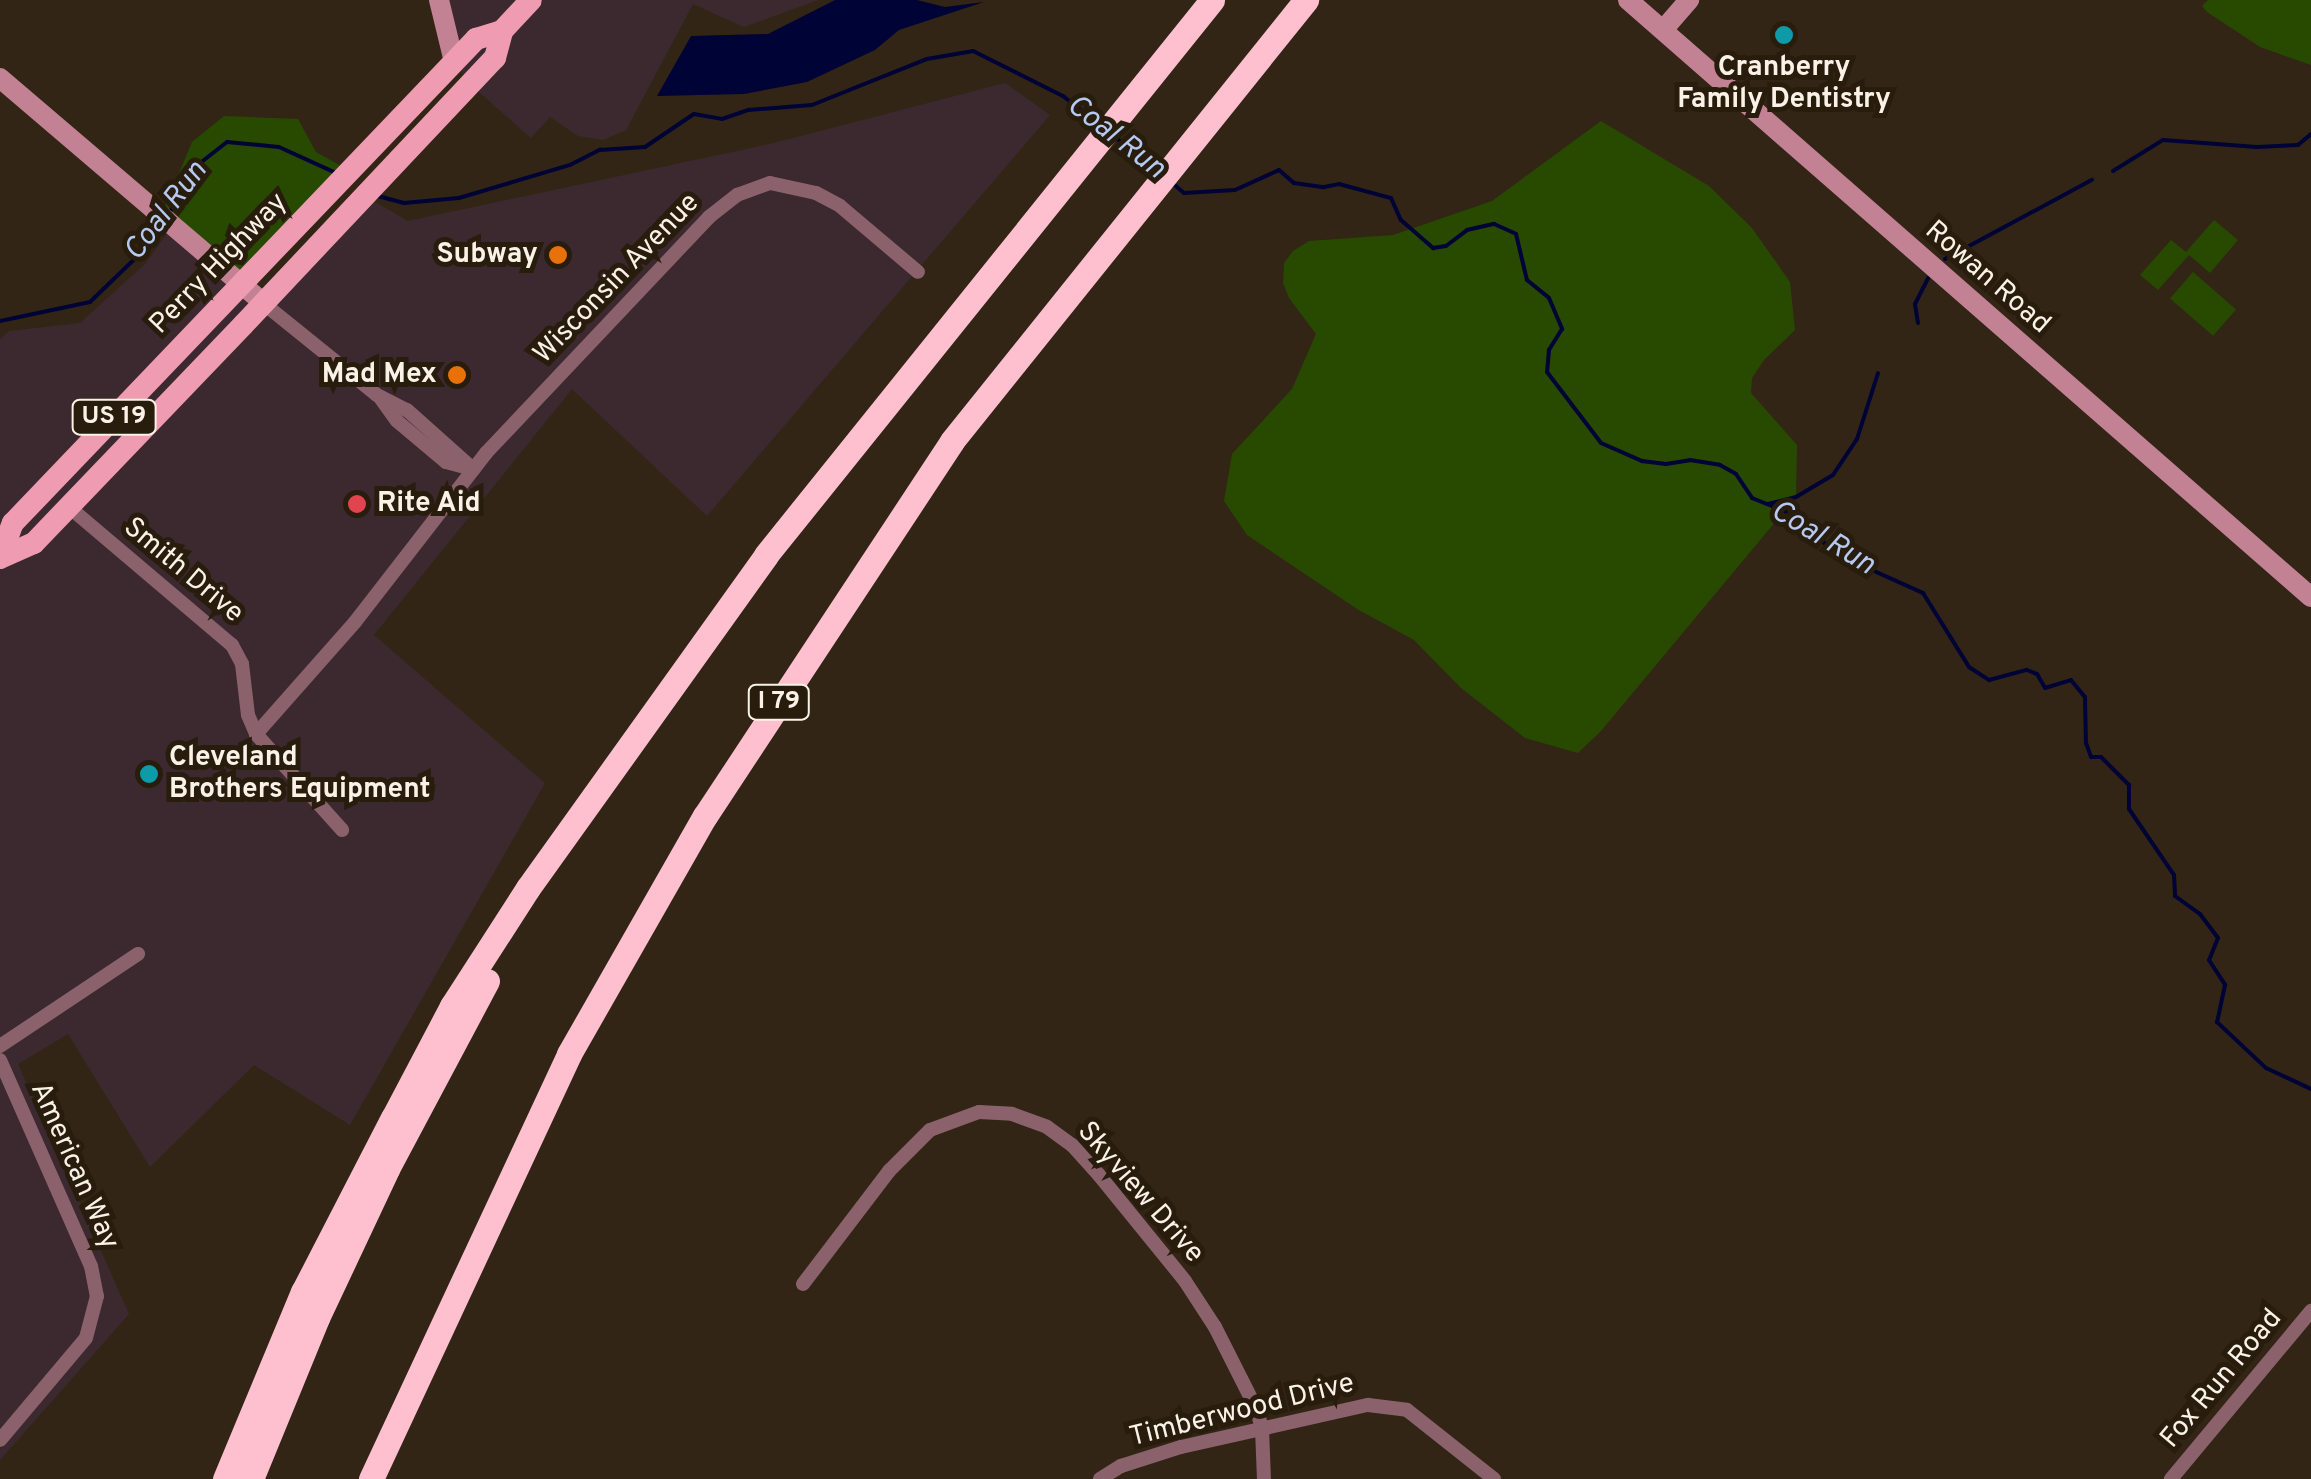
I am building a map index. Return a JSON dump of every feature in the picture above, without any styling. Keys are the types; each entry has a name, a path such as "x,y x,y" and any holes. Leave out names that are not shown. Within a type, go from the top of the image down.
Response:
{"highway":[{"path":"225,1479 303,1292 435,1038 528,888 766,554 1212,0"},
{"name":"I 79","path":"371,1479 570,1054 704,816 952,441 1306,0"},
{"path":"251,1479 317,1318 387,1168 438,1068 610,769"}],"main road":[{"name":"Perry Highway","path":"502,31 476,39 14,522 0,558 34,543 69,507 495,58 502,31 531,0"}],"street":[{"path":"439,0 454,62"},
{"name":"Rowan Road","path":"1628,0 2311,597"},
{"path":"1663,30 1689,0"},
{"path":"0,78 263,303 378,395 397,421 446,462 473,469"},
{"name":"Wisconsin Avenue","path":"256,734 356,622 473,469 710,218 749,188 780,183 829,199 918,272"},
{"name":"Smith Drive","path":"69,507 232,645 242,664 256,734"},
{"path":"256,734 342,830"},
{"path":"0,1046 138,954"},
{"name":"American Way","path":"0,1060 91,1266 98,1296 86,1338 0,1440"},
{"name":"Skyview Drive","path":"804,1284 889,1172 930,1130 979,1112 1012,1114 1047,1127 1072,1145 1185,1282 1234,1363 1262,1428 1264,1479"},
{"name":"Fox Run Road","path":"2171,1479 2311,1311"},
{"name":"Timberwood Drive","path":"1100,1479 1136,1461 1368,1405 1408,1410 1494,1479"}],"shaded area":[{"path":"439,0 818,0 744,27 693,4 626,130 603,140 578,136 550,117 531,138 470,84 454,62"},
{"path":"835,0 917,0 945,7 984,2 899,30 875,50 807,82 744,94 657,96 691,36 768,34"},
{"path":"1005,83 1050,115 707,516 572,389 374,635 545,783 350,1125 254,1065 150,1167 68,1034 18,1064 129,1314 0,1460 0,339 9,331 80,323 146,263 173,225 263,303 363,195 408,221 774,143"}],"green space":[{"path":"2208,0 2311,0 2311,65 2260,47 2207,12 2202,6"},
{"path":"224,116 298,119 316,152 350,171 242,284 161,216 192,142"},
{"path":"1601,121 1709,186 1752,228 1790,282 1795,330 1764,360 1752,378 1751,393 1797,445 1796,497 1601,731 1578,753 1525,738 1461,688 1414,640 1357,609 1247,535 1224,501 1232,454 1292,389 1316,334 1289,298 1283,283 1284,263 1293,251 1309,241 1393,235 1492,201"},
{"path":"2214,220 2238,240 2210,273 2189,255 2158,290 2140,275 2171,240 2186,252"},
{"path":"2193,272 2236,309 2213,336 2170,298"}],"waterway":[{"name":"Coal Run","path":"374,195 404,203 459,198 570,165 600,150 645,147 694,114 722,119 748,110 812,105 927,59 973,51 1063,96 1101,126"},
{"path":"2113,171 2163,140 2257,147 2298,145 2311,134"},
{"name":"Coal Run","path":"1116,138 1156,170"},
{"name":"Coal Run","path":"169,214 195,167 227,142 279,147 336,173"},
{"name":"Coal Run","path":"1171,182 1184,193 1235,190 1279,170 1294,183 1324,187 1339,184 1391,198 1401,220 1433,248 1446,246 1467,230 1494,224 1516,234 1527,280 1549,298 1562,329 1549,350 1547,372 1601,443 1642,461 1666,464 1690,460 1720,465 1736,474 1752,498 1785,511 1798,526 1854,562 1923,593 1969,667 1989,680 2027,670 2037,674 2045,688 2071,680 2085,697 2086,743 2091,757 2101,757 2129,785 2129,809 2174,875 2175,896 2200,914 2218,938 2209,960 2225,985 2217,1022 2266,1068 2311,1089"},
{"path":"1945,259 2092,180"},
{"name":"Coal Run","path":"0,321 90,302 148,246 161,226"},
{"path":"1918,323 1915,304 1928,278"},
{"path":"1768,504 1796,497 1833,475 1857,439 1878,373"}],"place":[{"name":"Cranberry Family Dentistry","path":"1784,35"},
{"name":"Subway","path":"558,255"},
{"name":"Mad Mex","path":"457,375"},
{"name":"Rite Aid","path":"357,504"},
{"name":"Cleveland Brothers Equipment","path":"149,774"}]}
